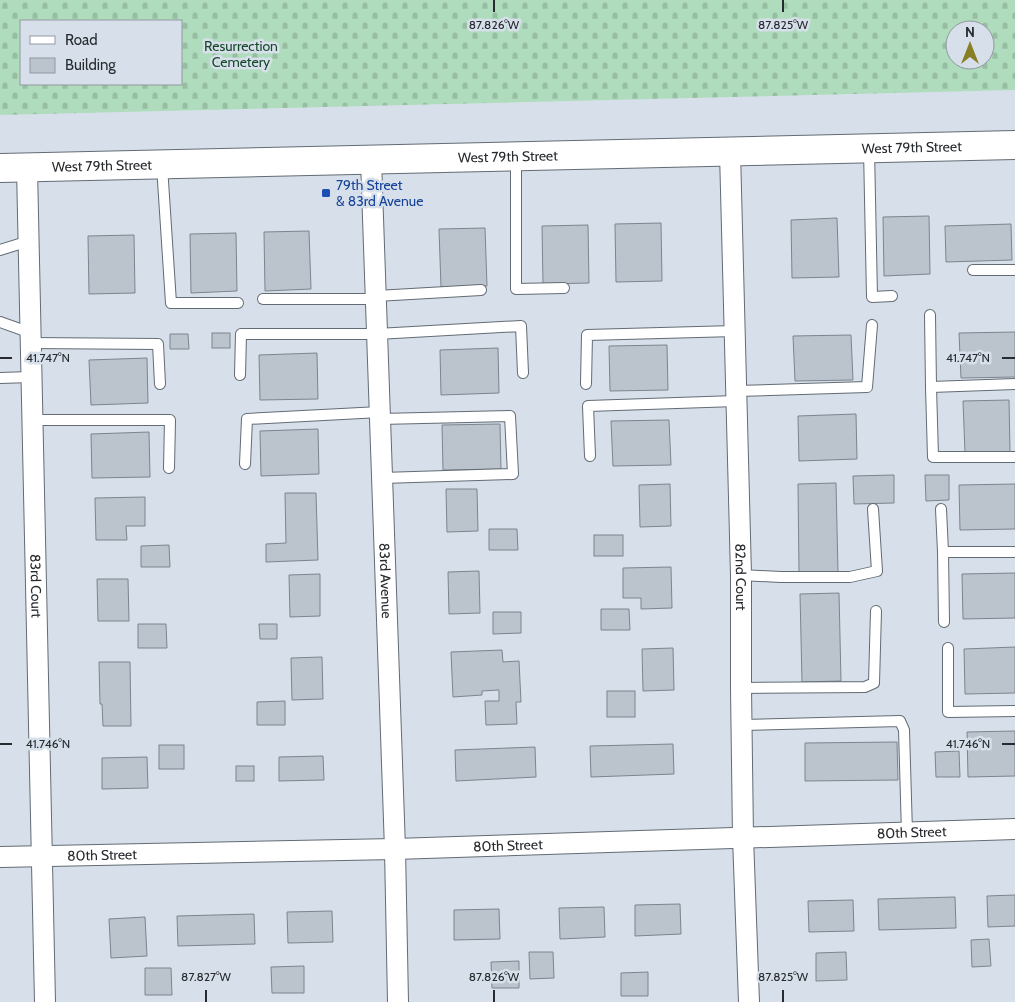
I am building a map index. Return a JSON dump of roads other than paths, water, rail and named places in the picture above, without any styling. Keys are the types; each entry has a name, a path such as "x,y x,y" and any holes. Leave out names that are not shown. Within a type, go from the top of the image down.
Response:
{"main road":[{"name":"West 79th Street","path":"0,168 1015,145"}],"street":[{"name":"82nd Court","path":"730,152 741,575 743,837 749,1002"},
{"name":"83rd Avenue","path":"371,160 395,849 398,1002"},
{"name":"83rd Court","path":"27,168 45,1002"},
{"name":"80th Street","path":"0,857 395,849 1015,829"}],"lane":[{"path":"869,148 872,297 892,296"},
{"path":"516,156 516,289 564,288"},
{"path":"162,164 171,302 238,303"},
{"path":"0,250 29,241"},
{"path":"973,270 1015,270"},
{"path":"263,299 376,298 481,290"},
{"path":"930,315 932,457 1015,457"},
{"path":"0,322 31,338 158,344 160,384"},
{"path":"590,456 588,406 867,387 872,325"},
{"path":"240,375 241,334 377,334 520,326 523,373"},
{"path":"586,384 587,334 735,332"},
{"path":"0,378 32,376"},
{"path":"931,387 1015,384"},
{"path":"244,464 246,419 380,415 510,416 513,474 382,478"},
{"path":"32,420 170,420 170,468"},
{"path":"741,575 850,577 876,571 873,509"},
{"path":"942,509 944,622"},
{"path":"944,552 1015,552"},
{"path":"741,688 865,686 874,683 876,611"},
{"path":"948,648 948,712 1015,710"},
{"path":"742,726 900,721 904,730 907,833"}],"place":[{"name":"79th Street & 83rd Avenue","path":"326,193"}],"park label":[{"name":"Resurrection Cemetery","path":"241,54"}]}
